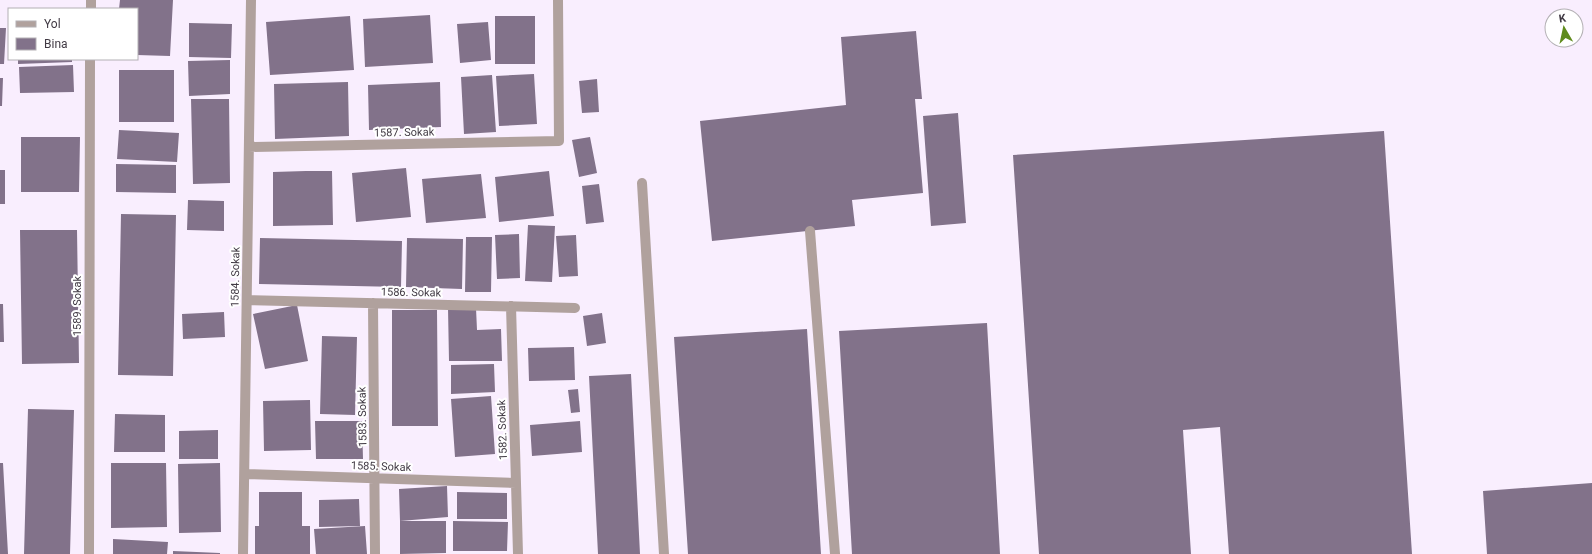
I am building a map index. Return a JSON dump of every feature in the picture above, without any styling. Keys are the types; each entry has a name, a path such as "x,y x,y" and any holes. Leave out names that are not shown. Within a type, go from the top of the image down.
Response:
{"street":[{"name":"1584. Sokak","path":"243,554 251,0"},
{"name":"1587. Sokak","path":"249,147 559,141 558,0"},
{"name":"1589. Sokak","path":"89,554 90,60"},
{"path":"642,183 664,554"},
{"path":"810,231 836,554"},
{"name":"1586. Sokak","path":"247,300 575,308"},
{"name":"1583. Sokak","path":"372,303 375,554"},
{"name":"1582. Sokak","path":"511,306 518,554"},
{"name":"1585. Sokak","path":"245,474 516,483"}],"building":[{"path":"120,0 173,0 170,56 138,55 138,8 119,8"},
{"path":"430,15 433,63 365,67 363,19"},
{"path":"350,16 354,70 270,75 266,22"},
{"path":"495,16 535,16 535,64 495,64"},
{"path":"488,22 491,60 460,63 457,24"},
{"path":"189,23 232,24 231,58 189,57"},
{"path":"0,28 6,28 4,64 0,64"},
{"path":"916,31 922,99 915,99 923,193 852,200 855,226 712,241 700,121 846,105 841,37"},
{"path":"18,60 72,60 72,62 18,64"},
{"path":"230,60 230,94 189,96 188,61"},
{"path":"73,65 74,92 20,93 19,67"},
{"path":"119,70 174,70 174,122 119,122"},
{"path":"534,74 537,124 499,126 496,76"},
{"path":"492,75 496,132 464,134 461,77"},
{"path":"0,78 3,78 2,106 0,106"},
{"path":"597,79 599,112 582,113 579,81"},
{"path":"348,82 349,136 275,139 274,84"},
{"path":"440,82 441,127 369,130 368,85"},
{"path":"191,99 229,99 230,183 193,184"},
{"path":"958,113 966,223 931,226 923,116"},
{"path":"119,130 179,133 177,162 117,159"},
{"path":"1384,131 1412,554 1229,554 1220,427 1183,430 1191,554 1039,554 1013,155"},
{"path":"21,137 80,137 79,192 21,192"},
{"path":"590,137 597,173 579,177 572,140"},
{"path":"116,164 176,165 176,193 116,192"},
{"path":"406,168 411,217 356,222 352,173"},
{"path":"0,170 5,170 5,204 0,204"},
{"path":"332,171 333,225 273,226 273,172"},
{"path":"549,171 554,216 499,222 495,177"},
{"path":"481,174 486,218 426,223 422,179"},
{"path":"599,184 604,222 586,224 582,186"},
{"path":"188,200 224,201 224,231 187,230"},
{"path":"121,214 176,215 173,376 118,375"},
{"path":"528,225 555,226 552,282 525,281"},
{"path":"20,230 77,230 79,363 22,364"},
{"path":"519,234 520,278 497,279 495,235"},
{"path":"576,235 578,276 559,277 556,236"},
{"path":"466,237 492,237 491,292 465,292"},
{"path":"260,238 402,241 401,287 259,284"},
{"path":"407,238 463,239 462,289 406,287"},
{"path":"0,304 3,304 4,342 0,342"},
{"path":"297,305 308,361 265,369 253,314"},
{"path":"448,308 476,308 477,330 501,329 502,361 449,361"},
{"path":"392,310 437,310 438,426 392,426"},
{"path":"224,312 225,337 183,339 182,314"},
{"path":"602,313 606,343 587,346 583,316"},
{"path":"987,323 1000,554 852,554 839,331"},
{"path":"807,329 821,554 688,554 674,337"},
{"path":"322,336 357,337 355,415 320,414"},
{"path":"574,347 575,380 529,381 528,348"},
{"path":"494,364 495,392 451,394 451,365"},
{"path":"631,374 640,554 598,554 589,376"},
{"path":"578,389 580,412 571,413 568,390"},
{"path":"491,396 495,454 455,457 451,399"},
{"path":"310,400 311,450 264,451 263,401"},
{"path":"28,409 74,410 70,554 24,554"},
{"path":"115,414 165,415 165,452 114,452"},
{"path":"315,421 362,421 363,459 316,459"},
{"path":"580,421 582,452 532,456 530,425"},
{"path":"218,430 218,459 179,459 179,431"},
{"path":"0,463 3,463 8,554 0,554"},
{"path":"111,463 166,463 167,527 111,528"},
{"path":"220,463 221,532 179,533 178,464"},
{"path":"1592,483 1592,554 1487,554 1483,491"},
{"path":"447,486 448,517 400,521 399,489"},
{"path":"259,492 302,492 302,526 310,526 310,554 255,554 255,526 259,526"},
{"path":"457,492 507,493 507,519 457,519"},
{"path":"359,499 360,526 319,527 319,500"},
{"path":"400,521 446,521 446,553 400,554"},
{"path":"453,521 508,522 507,551 453,551"},
{"path":"365,526 367,554 316,554 314,529"},
{"path":"113,539 168,542 167,554 113,554"},
{"path":"173,551 220,553 220,554 173,554"}]}
